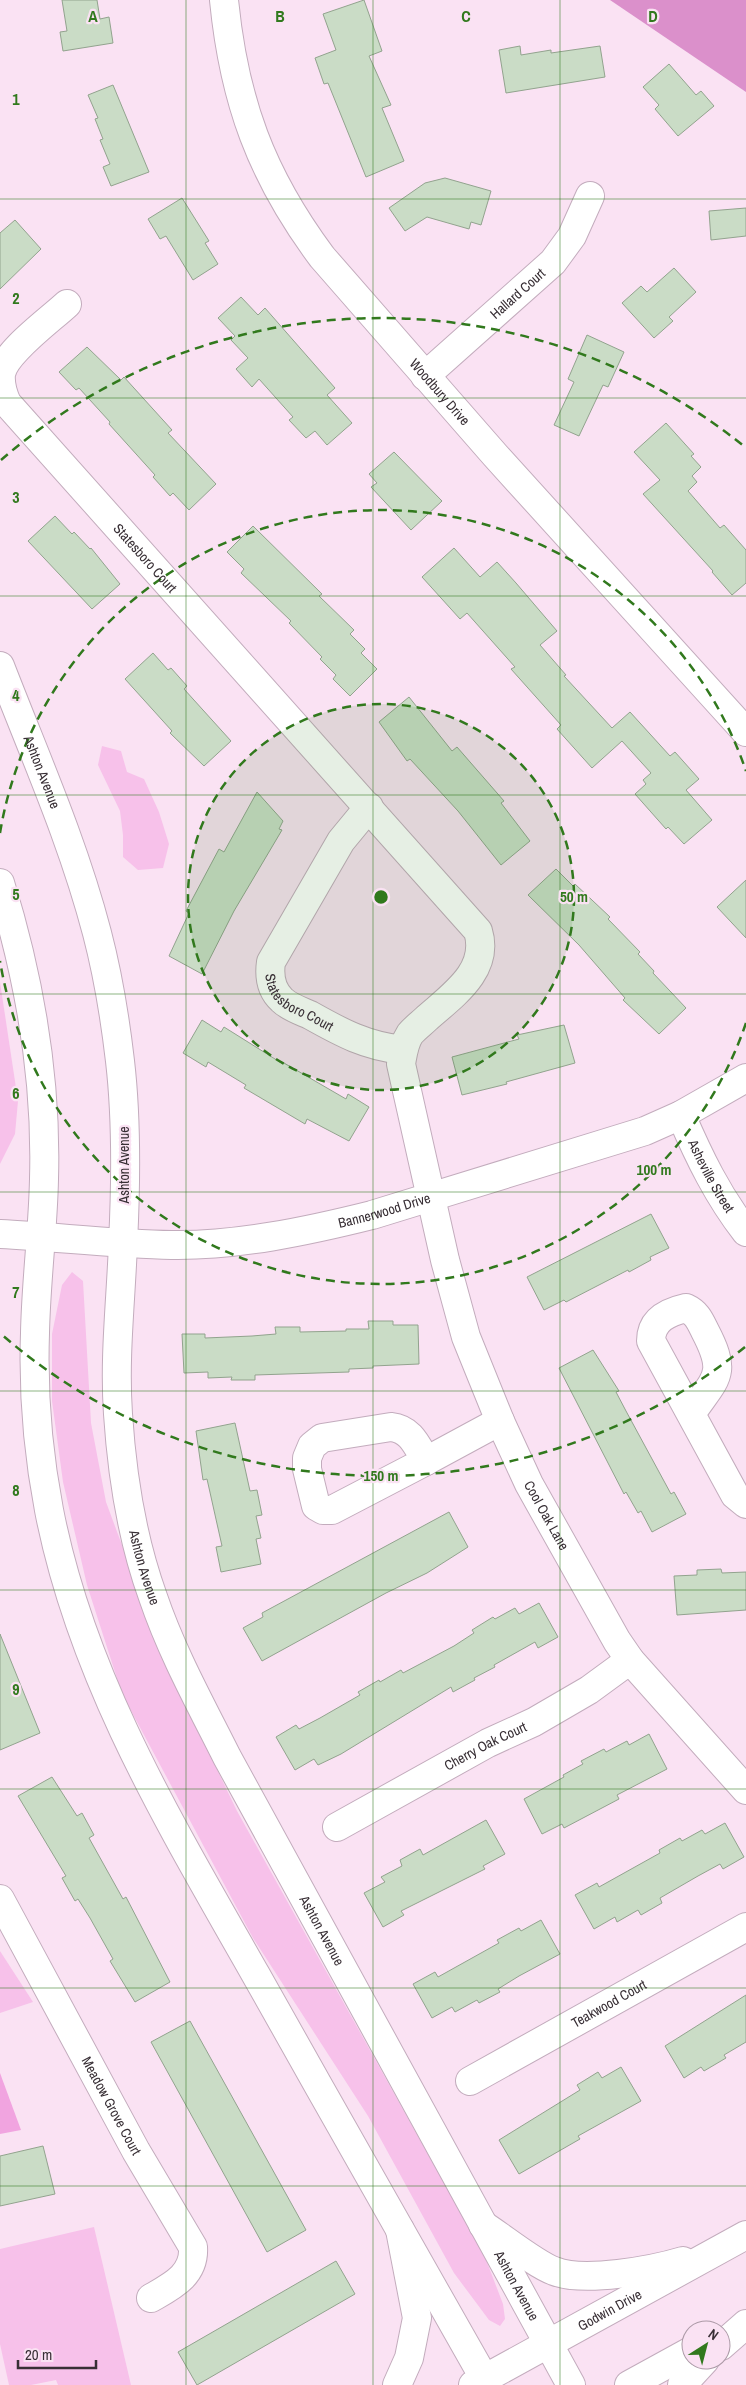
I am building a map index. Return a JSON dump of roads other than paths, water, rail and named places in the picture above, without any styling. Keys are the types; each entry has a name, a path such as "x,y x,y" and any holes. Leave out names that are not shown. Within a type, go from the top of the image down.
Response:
{"street":[{"name":"Woodbury Drive","path":"224,0 229,48 240,99 254,139 276,187 303,232 322,257 425,376 746,732"},
{"name":"Hallard Court","path":"425,376 553,262 572,236 590,196"},
{"name":"Statesboro Court","path":"67,304 8,359 1,373 1,389 7,404 369,807 478,931 482,943 481,958 471,976 411,1034 403,1050 385,1048 356,1040 282,1000 272,987 269,973 271,962 341,841 369,807"},
{"name":"Ashton Avenue","path":"0,666 75,862 97,933 112,1006 120,1064 125,1147 123,1242 116,1342 118,1413 127,1491 139,1552 153,1599 192,1688 227,1757 571,2385"},
{"path":"0,883 20,949 34,1016 43,1097 44,1176 35,1333 36,1392 49,1510 66,1583 90,1656 155,1795 400,2230 482,2383"},
{"path":"403,1050 402,1074 430,1197"},
{"name":"Bannerwood Drive","path":"0,1234 173,1245 250,1239 326,1226 372,1215 645,1131 681,1115 746,1078"},
{"name":"Asheville Street","path":"681,1115 701,1163 727,1208 746,1232"},
{"name":"Cool Oak Lane","path":"430,1197 466,1337 500,1421 534,1492 617,1641 630,1660 746,1790"},
{"path":"691,1414 735,1496 746,1504"},
{"path":"426,1461 500,1421"},
{"name":"Cherry Oak Court","path":"337,1827 488,1744 534,1722 589,1690 630,1660"},
{"name":"Meadow Grove Court","path":"0,1899 136,2151 193,2247 194,2256 188,2271 178,2283 151,2298"},
{"name":"Teakwood Court","path":"470,2081 746,1927"},
{"path":"483,2225 553,2271 572,2276 625,2273 677,2262 720,2249"},
{"path":"397,2385 409,2358 417,2318 400,2230"},
{"name":"Godwin Drive","path":"482,2383 746,2235"},
{"path":"731,2330 746,2322"},
{"path":"731,2336 746,2322"},
{"path":"629,2385 681,2356"},
{"path":"682,2385 696,2370"}]}
